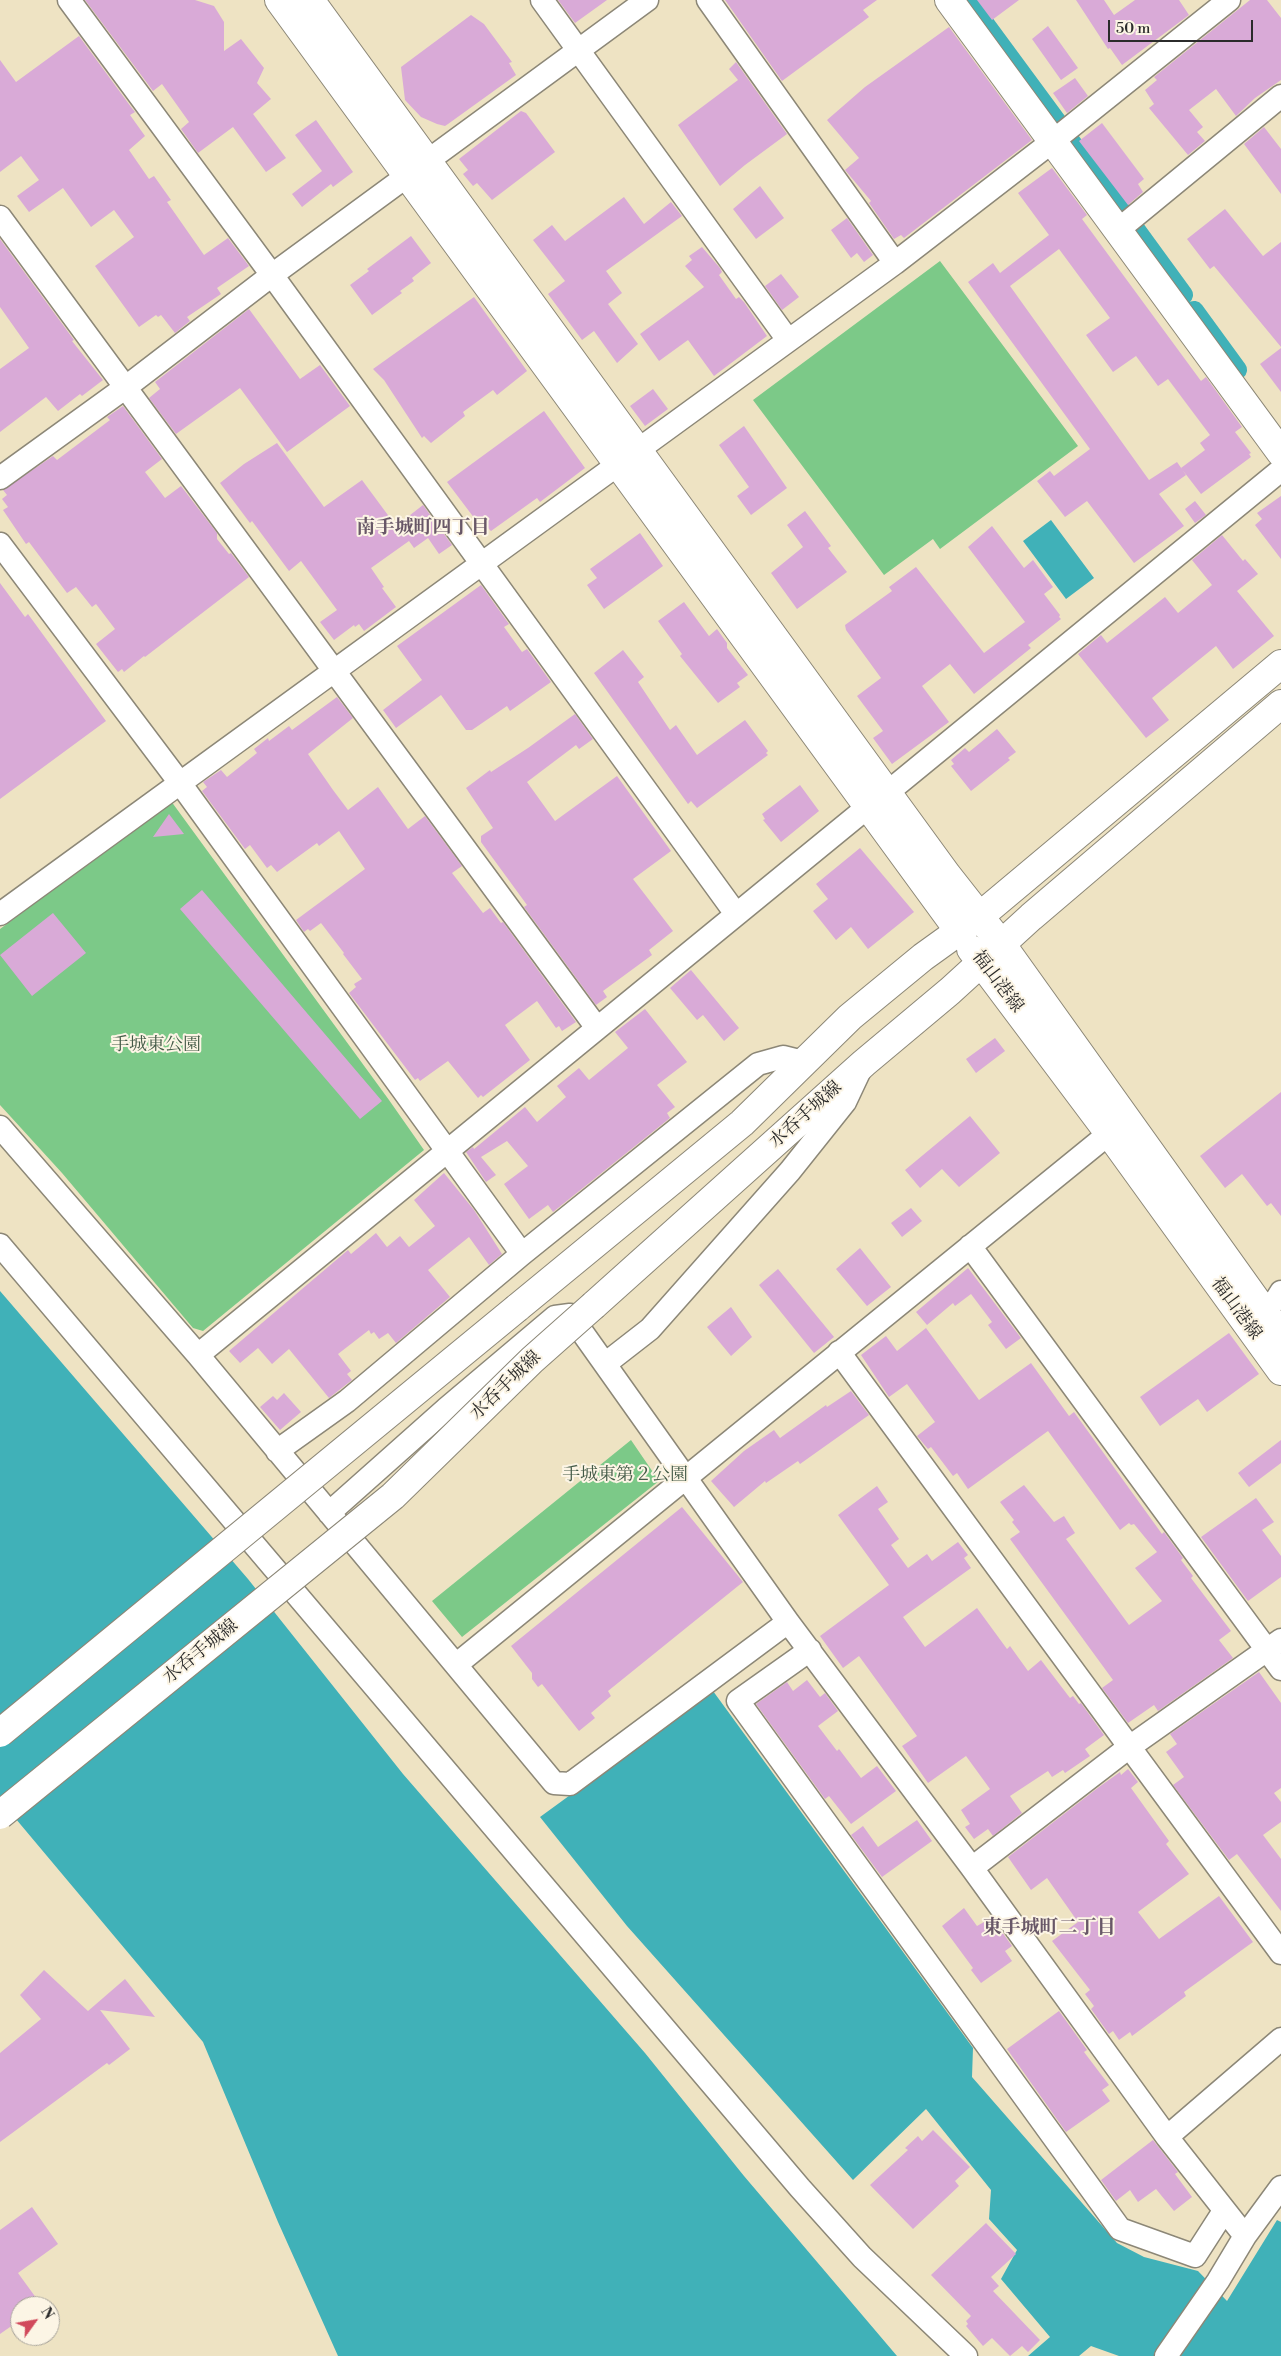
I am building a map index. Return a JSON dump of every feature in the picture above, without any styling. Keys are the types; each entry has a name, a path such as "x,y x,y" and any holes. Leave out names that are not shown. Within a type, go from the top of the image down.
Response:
{"main road":[{"path":"279,0 418,169"},
{"path":"310,0 418,169 627,457 969,923 1002,945"},
{"path":"949,0 1281,453"},
{"path":"0,1733 742,1124 803,1062 858,1011 923,957 969,923 1281,664"},
{"name":"福山港線","path":"1281,704 1031,917 1002,945 1118,1127 1281,1371"},
{"name":"福山港線","path":"969,923 982,963 1118,1127 1272,1300 1281,1335"},
{"name":"水呑手城線","path":"0,1815 392,1496 532,1360 864,1063 1002,945"}],"street":[{"path":"69,0 272,275 736,914"},
{"path":"542,0 788,340"},
{"path":"0,478 126,387 272,275 647,0"},
{"path":"708,0 895,263"},
{"path":"0,914 895,263 1053,141 1229,0"},
{"path":"1118,230 1281,96"},
{"path":"0,217 597,1028"},
{"path":"198,1356 447,1150 1281,470"},
{"path":"0,544 180,783 522,1254"},
{"path":"277,1451 347,1401 522,1254 758,1064 783,1057 803,1062"},
{"path":"605,1364 650,1329 790,1171 845,1102 864,1063"},
{"path":"0,1127 198,1356 457,1664 554,1783 570,1784 788,1622"},
{"path":"457,1664 1118,1127"},
{"path":"0,1245 800,2188 862,2257 966,2356"},
{"path":"970,1246 1274,1645 1281,1669"},
{"path":"329,1514 446,1409 555,1317 570,1316 788,1622 972,1868 1167,2136 1245,2236"},
{"path":"839,1352 1128,1748 1281,1953"},
{"path":"972,1868 1128,1748 1274,1645"},
{"path":"810,1650 738,1701 1120,2229 1195,2256 1224,2210"},
{"path":"1167,2136 1281,2039"},
{"path":"1166,2356 1218,2281 1245,2236 1281,2187"}],"green space":[{"path":"940,261 1078,446 940,549 933,539 884,575 753,400"},
{"name":"手城東公園","path":"171,801 424,1150 203,1331 193,1328 62,1173 0,1105 0,929"},
{"name":"手城東第２公園","path":"631,1440 659,1481 462,1637 432,1601"}],"water":[{"path":"1051,520 1094,578 1066,599 1023,541"},
{"path":"0,1291 248,1579 403,1774 645,2053 744,2176 897,2356 338,2356 278,2222 203,2042 0,1800"},
{"path":"713,1691 973,2048 972,2077 1117,2243 1144,2257 1198,2271 1227,2301 1277,2220 1281,2222 1281,2356 1119,2356 1091,2346 1079,2356 1028,2356 1050,2337 1001,2279 1017,2250 989,2219 991,2190 926,2109 853,2180 627,1926 540,1817"}],"building":[{"path":"85,0 195,0 214,6 224,22 224,51 241,39 264,68 257,83 271,99 253,114 286,158 266,172 233,127 198,153 181,129 189,122 162,84 153,91"},
{"path":"558,0 607,0 575,23"},
{"path":"725,0 877,0 863,10 869,17 782,81"},
{"path":"977,0 1019,0 992,20"},
{"path":"1076,0 1104,0 1114,15 1135,0 1179,0 1189,15 1122,65 1110,48 1108,49"},
{"path":"1250,0 1267,0 1281,18 1281,80 1255,98 1236,116 1216,89 1189,110 1203,127 1197,132 1205,141 1188,155 1149,108 1154,104 1145,90 1157,80 1154,77"},
{"path":"471,15 484,24 512,62 509,63 516,75 445,126 437,124 421,117 405,100 401,67"},
{"path":"1048,26 1078,68 1061,80 1032,39"},
{"path":"949,27 1032,140 904,238 901,235 894,239 869,203 871,201 845,170 859,158 827,120 865,87"},
{"path":"79,36 135,112 130,115 145,136 129,150 149,179 154,176 171,200 167,202 204,255 228,238 249,266 217,288 221,294 187,317 190,321 175,333 161,315 158,317 156,315 139,327 95,266 134,237 114,210 91,227 63,188 29,212 17,196 39,180 21,156 0,172 0,60 16,82"},
{"path":"736,62 787,134 720,186 678,125 738,80 729,69"},
{"path":"1075,78 1088,96 1067,113 1053,93"},
{"path":"521,111 526,113 555,152 492,200 477,183 473,186 463,174 468,170 459,159"},
{"path":"316,120 353,172 333,187 331,184 302,207 292,194 322,171 295,135"},
{"path":"1102,123 1144,179 1138,184 1143,192 1128,205 1079,141"},
{"path":"1264,127 1281,149 1281,194 1244,144"},
{"path":"1052,168 1087,215 1082,219 1201,381 1206,377 1242,427 1235,432 1251,453 1249,454 1251,457 1201,494 1183,470 1186,475 1159,494 1184,526 1134,563 1087,501 1065,517 1037,481 1050,471 1054,476 1090,449 968,282 993,263 1000,273 1049,235 1018,193","holes":["1059,249 1110,318 1086,335 1113,372 1136,356 1158,386 1168,379 1210,435 1200,443 1205,450 1181,468 1177,462 1149,480 1010,286"]},
{"path":"760,186 784,218 756,239 733,209"},
{"path":"624,197 644,224 671,202 682,216 606,271 622,293 608,304 638,344 617,363 594,331 582,340 548,294 565,281 533,240 552,225 565,241"},
{"path":"1225,209 1263,256 1281,242 1281,347 1214,266 1210,269 1187,239"},
{"path":"847,218 873,255 864,262 857,253 851,258 831,230"},
{"path":"411,236 431,263 412,278 414,281 400,291 402,293 372,315 350,285 369,271 367,269"},
{"path":"0,239 74,340 72,341 103,380 82,396 80,394 58,411 46,397 0,432 0,369 29,348 0,307"},
{"path":"702,247 720,268 722,272 719,275 736,299 739,297 744,302 767,336 714,376 688,340 659,361 640,334 704,287 685,266 692,260 689,256"},
{"path":"781,274 799,297 782,310 765,286"},
{"path":"474,297 527,371 497,395 493,390 463,412 465,416 431,443 424,436 422,438 384,380 373,369"},
{"path":"249,309 300,379 320,365 350,406 287,452 240,388 176,434 149,398 160,389 155,382"},
{"path":"1281,348 1281,392 1260,364"},
{"path":"653,389 668,409 645,426 630,406"},
{"path":"123,406 162,459 145,472 165,498 181,486 217,533 217,539 229,554 231,553 249,577 145,657 124,672 122,669 118,672 96,644 115,629 96,604 92,607 76,587 67,593 29,542 26,544 3,510 8,507 2,499 7,495 3,490 53,456 57,460 110,420 107,417"},
{"path":"544,411 585,468 540,502 537,498 491,531 488,528 484,531 447,482"},
{"path":"744,426 787,488 751,515 737,496 749,487 719,445"},
{"path":"277,443 324,507 362,480 396,526 423,505 452,545 439,554 428,538 414,548 409,541 371,568 384,587 382,588 396,607 364,631 359,624 355,627 354,625 334,640 320,622 337,610 301,561 289,571 252,521 250,523 220,483 244,464"},
{"path":"1281,496 1281,559 1255,525 1262,519 1257,513"},
{"path":"1195,501 1206,515 1195,523 1185,509"},
{"path":"805,511 831,546 828,548 847,572 797,609 771,573 803,547 787,525"},
{"path":"992,526 1024,568 1033,560 1053,587 1044,594 1061,619 1028,645 1031,648 974,694 950,664 922,686 949,722 892,764 873,738 883,731 857,696 881,678 846,630 845,625 892,591 889,587 916,567 984,653 1025,622 968,547"},
{"path":"640,533 663,566 604,609 587,585 597,578 590,569"},
{"path":"1222,535 1243,561 1245,559 1258,574 1237,591 1274,636 1233,669 1216,646 1152,698 1169,720 1146,738 1078,654 1101,635 1107,643 1165,597 1178,613 1212,585 1192,560"},
{"path":"0,583 25,617 28,614 106,721 0,799"},
{"path":"481,585 509,624 504,627 522,652 527,649 551,682 510,711 507,706 472,730 466,730 441,695 396,728 383,710 422,680 397,646"},
{"path":"684,602 709,636 717,629 727,643 727,648 748,675 737,683 740,687 718,703 680,656 682,654 658,621"},
{"path":"623,650 644,677 638,682 670,730 676,725 697,755 745,720 768,751 766,753 768,755 697,808 691,801 688,804 594,673"},
{"path":"337,697 353,718 308,754 333,790 348,810 378,787 408,829 425,816 462,866 452,873 483,913 490,908 501,923 503,922 576,1022 562,1031 559,1026 556,1028 537,1001 505,1025 530,1060 483,1097 481,1095 478,1098 448,1061 420,1081 418,1078 415,1080 349,993 356,987 354,984 362,979 344,953 321,923 310,931 308,929 304,932 296,920 365,869 339,831 319,846 317,843 277,872 271,865 267,868 250,845 245,849 202,791 207,787 203,782 221,770 227,777 257,753 254,749 268,738 269,741 289,726 292,730"},
{"path":"575,714 593,739 579,749 576,745 527,782 555,821 617,776 671,851 633,879 673,931 649,950 652,955 603,991 607,997 596,1005 524,907 527,905 481,842 481,836 493,828 466,788 490,770 491,772 528,748"},
{"path":"997,729 1016,752 1008,758 1010,760 971,791 951,766 954,764 951,760 965,748 969,752"},
{"path":"800,785 819,811 781,842 763,820 765,819 762,814"},
{"path":"169,814 184,834 153,837"},
{"path":"860,848 914,912 868,949 851,927 836,940 813,911 828,899 816,884"},
{"path":"202,890 382,1101 360,1119 180,909"},
{"path":"53,913 86,953 32,996 0,955"},
{"path":"691,970 739,1028 724,1041 703,1015 697,1020 670,988"},
{"path":"645,1009 687,1062 657,1085 675,1107 667,1113 670,1118 553,1212 548,1205 529,1219 504,1184 528,1166 507,1141 481,1157 496,1175 486,1182 466,1152 473,1147 474,1149 525,1107 537,1122 566,1097 557,1086 579,1068 589,1080 628,1048 615,1032"},
{"path":"995,1038 1005,1051 976,1073 966,1059"},
{"path":"1281,1092 1281,1216 1271,1203 1267,1206 1242,1174 1225,1188 1200,1156"},
{"path":"970,1116 1000,1153 959,1187 942,1169 920,1188 905,1170"},
{"path":"444,1173 474,1210 502,1254 489,1265 469,1237 428,1270 450,1297 396,1343 388,1333 379,1339 374,1332 371,1334 369,1330 338,1354 351,1371 347,1374 352,1380 329,1398 289,1349 272,1364 258,1348 240,1363 229,1351 348,1250 351,1254 376,1233 387,1247 400,1236 409,1247 435,1226 414,1200"},
{"path":"911,1208 922,1221 902,1237 891,1223"},
{"path":"860,1248 891,1287 867,1306 836,1269"},
{"path":"968,1268 1021,1338 1006,1349 988,1325 992,1322 971,1294 955,1306 953,1303 927,1325 916,1312"},
{"path":"778,1269 834,1337 814,1353 759,1285"},
{"path":"731,1307 752,1337 731,1356 707,1327"},
{"path":"926,1328 979,1400 1031,1363 1069,1416 1074,1412 1162,1534 1164,1532 1183,1558 1181,1560 1193,1576 1191,1578 1231,1631 1219,1640 1233,1658 1158,1711 1154,1705 1128,1723 1102,1688 1113,1680 1010,1539 1020,1532 1012,1522 1014,1520 1000,1502 1024,1485 1054,1522 1064,1516 1075,1533 1066,1539 1129,1625 1162,1601 1135,1568 1157,1552 1134,1524 1131,1525 1129,1523 1120,1530 1048,1431 968,1489 957,1473 953,1476 931,1447 928,1449 917,1436 935,1422 907,1384 889,1397 861,1355 886,1336 897,1351"},
{"path":"1229,1333 1259,1374 1207,1412 1198,1399 1160,1426 1140,1397"},
{"path":"851,1391 869,1415 800,1464 798,1461 766,1483 765,1481 734,1507 711,1481 744,1451 774,1430 780,1438 826,1405 827,1407"},
{"path":"284,1393 301,1412 280,1430 260,1407 273,1396 277,1400"},
{"path":"1281,1440 1281,1463 1249,1487 1238,1473"},
{"path":"877,1486 888,1502 878,1509 899,1539 891,1545 908,1568 927,1554 932,1561 958,1542 968,1555 964,1558 971,1568 903,1617 925,1647 977,1608 1007,1649 1010,1646 1028,1671 1041,1660 1070,1698 1073,1696 1079,1704 1081,1703 1104,1735 1085,1749 1090,1756 1065,1773 1063,1770 1052,1777 1048,1771 1010,1796 1022,1813 993,1836 988,1829 974,1839 965,1827 970,1824 961,1810 990,1789 966,1756 928,1783 902,1746 917,1736 859,1656 843,1668 820,1636 889,1585 838,1515"},
{"path":"1256,1498 1274,1522 1262,1530 1281,1556 1281,1577 1248,1601 1201,1537"},
{"path":"682,1507 743,1582 608,1691 611,1696 591,1713 595,1718 579,1731 542,1684 538,1687 532,1679 532,1673 511,1646"},
{"path":"1259,1672 1281,1703 1281,1788 1274,1793 1281,1802 1281,1822 1263,1835 1281,1859 1281,1911 1237,1854 1229,1860 1173,1785 1184,1777 1166,1752 1177,1744 1170,1734"},
{"path":"807,1680 820,1697 825,1693 838,1711 818,1726 837,1751 839,1749 861,1778 877,1766 896,1791 851,1824 829,1796 825,1799 756,1704 787,1682 793,1691"},
{"path":"1128,1769 1138,1782 1131,1788 1169,1841 1166,1844 1189,1874 1138,1912 1159,1939 1219,1896 1253,1942 1184,1992 1186,1996 1132,2036 1130,2032 1119,2040 1113,2031 1109,2034 1091,2009 1094,2006 1085,1994 1090,1990 1052,1941 1078,1922 1047,1878 1031,1890 1008,1857 1099,1787 1120,1772 1121,1775"},
{"path":"917,1820 932,1841 882,1877 851,1835 863,1826 878,1847"},
{"path":"964,1908 977,1926 984,1922 989,1929 993,1927 998,1935 1002,1932 1012,1946 1005,1951 1012,1961 981,1983 971,1970 973,1968 942,1926"},
{"path":"44,1970 88,2011 125,1979 155,2017 100,2010 130,2049 109,2065 107,2063 0,2142 0,2053 41,2019 20,1995"},
{"path":"1059,2011 1087,2050 1084,2052 1109,2085 1102,2090 1110,2101 1066,2132 1007,2049"},
{"path":"933,2130 970,2167 955,2181 959,2186 913,2229 870,2185 908,2150 905,2148 918,2136 922,2141"},
{"path":"1153,2140 1178,2172 1175,2174 1192,2197 1174,2211 1156,2189 1138,2202 1130,2190 1116,2201 1101,2180"},
{"path":"32,2207 58,2244 18,2273 35,2296 10,2296 10,2327 0,2334 0,2230"},
{"path":"986,2223 1016,2254 991,2277 999,2286 993,2291 1040,2340 1028,2352 1022,2346 1010,2356 992,2338 983,2346 966,2326 968,2324 966,2321 971,2316 931,2275"}],"waterway":[{"path":"967,0 1059,125"},
{"path":"1070,141 1123,214"},
{"path":"1132,225 1183,295"},
{"path":"1194,311 1237,370"}],"district":[{"name":"南手城町四丁目","path":"423,528"},
{"name":"東手城町二丁目","path":"1049,1928"}]}
